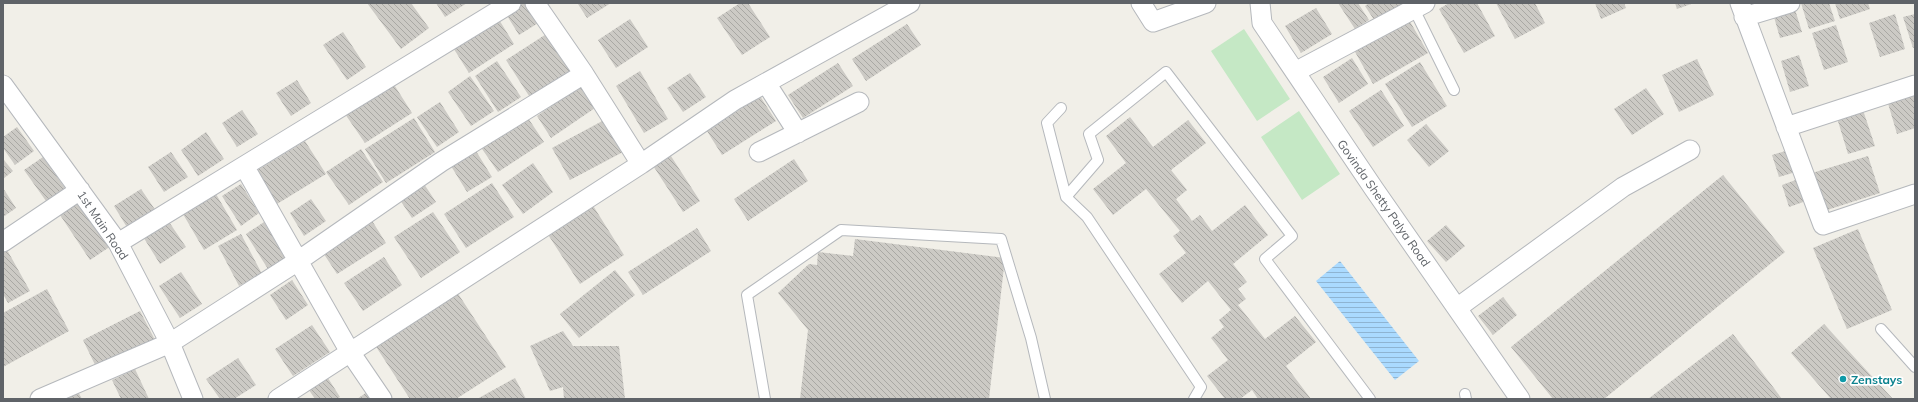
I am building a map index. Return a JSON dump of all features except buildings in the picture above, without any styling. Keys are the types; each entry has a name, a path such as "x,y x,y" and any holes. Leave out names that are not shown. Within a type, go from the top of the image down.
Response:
{"street":[{"path":"118,243 511,3"},
{"path":"535,3 584,74 642,164"},
{"path":"1142,3 1153,22 1206,3"},
{"name":"Govinda Shetty Palya Road","path":"1260,3 1262,23 1294,72 1520,399"},
{"path":"1790,3 1742,10 1823,225 1915,194"},
{"path":"278,399 642,164 735,100 906,4"},
{"path":"1294,72 1417,5"},
{"path":"40,399 170,343 298,261 441,162 584,74"},
{"path":"766,83 798,133"},
{"name":"1st Main Road","path":"3,85 9,107 80,190 118,243 170,343 193,399"},
{"path":"1786,127 1915,85"},
{"path":"759,152 859,102"},
{"path":"1457,308 1623,187 1690,150"},
{"path":"244,166 350,352 382,399"},
{"path":"3,242 80,190"}],"lane":[{"path":"1417,5 1454,90"},
{"path":"1066,197 1098,160 1089,134 1166,72 1292,236 1265,259 1370,399"},
{"path":"1061,108 1047,123 1066,197 1087,217 1201,387 1194,399"},
{"path":"765,399 746,296 841,230 1001,240 1031,338 1045,399"},
{"path":"1881,329 1915,367"}],"green space":[{"path":"1244,29 1290,99 1257,121 1211,51"},
{"path":"1299,111 1340,174 1302,200 1261,137"}],"water":[{"path":"1340,261 1419,361 1395,380 1316,281"}],"place":[{"name":"Zenstays","path":"1843,379"}]}
